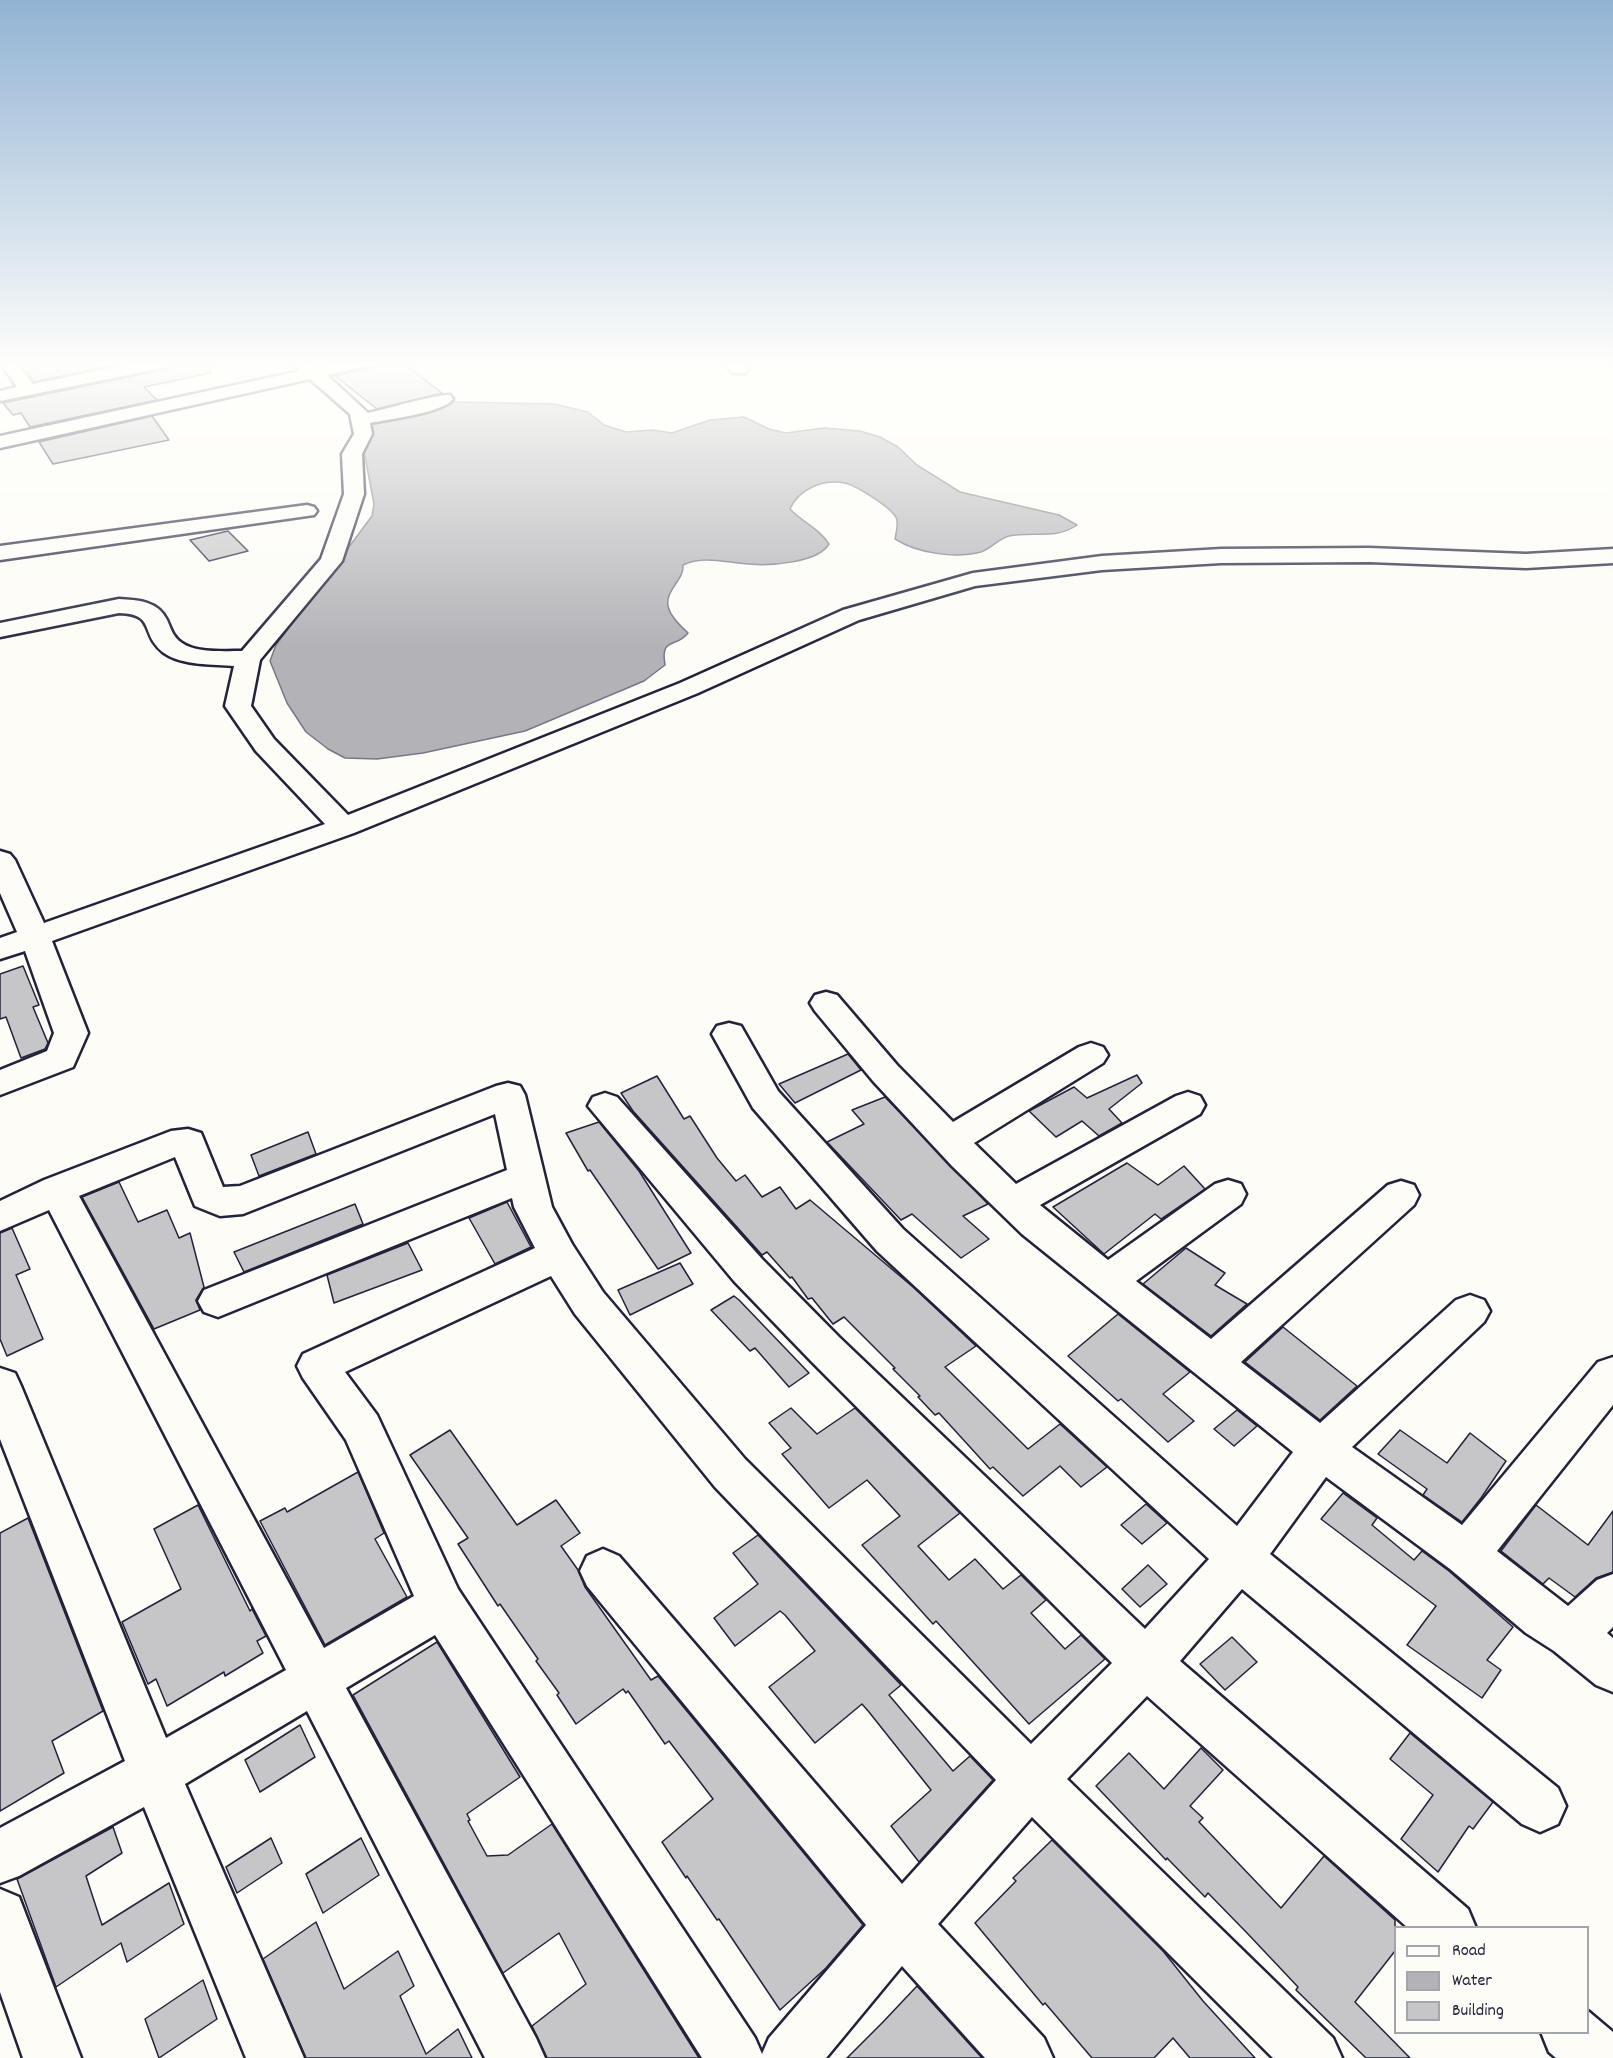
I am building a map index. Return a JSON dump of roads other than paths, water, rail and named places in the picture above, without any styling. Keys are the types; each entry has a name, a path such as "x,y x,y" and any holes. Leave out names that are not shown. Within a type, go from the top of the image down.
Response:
{"street":[{"path":"344,827 265,745 238,706 248,659 331,561 354,494 352,458"},
{"path":"0,552 307,511"},
{"path":"0,949 344,827 689,688 851,615 973,580 1102,563 1221,556 1369,555 1526,561 1613,556"},
{"path":"0,630 118,606 135,605 148,609 155,617 160,637 176,650 209,656 248,659"},
{"path":"0,861 35,937 71,1033 61,1059 0,1083"},
{"path":"826,1003 885,1073 950,1141 1035,1224 1321,1449 1466,1554 1543,1617 1571,1635 1613,1668"},
{"path":"729,1034 765,1099 890,1240 1240,1558 1540,1806"},
{"path":"950,1141 1091,1055"},
{"path":"0,1217 57,1190 171,1143 188,1142 208,1196 220,1202 243,1200 508,1095 533,1207 558,1255 589,1303 730,1473 1031,1780 1313,2058"},
{"path":"1013,1203 1188,1105"},
{"path":"605,1106 748,1270 825,1349 1146,1663 1447,1926"},
{"path":"218,1301 526,1177"},
{"path":"57,1190 516,2058"},
{"path":"1108,1281 1228,1194"},
{"path":"1213,1363 1401,1196"},
{"path":"558,1255 317,1366 362,1428 442,1605 735,2058"},
{"path":"789,2058 901,1925 1031,1780 1146,1663 1240,1558 1321,1449 1470,1311"},
{"path":"1466,1554 1613,1374"},
{"path":"0,1386 155,1773 275,2058"},
{"path":"603,1571 901,1925 1024,2058"},
{"path":"1571,1635 1613,1596"},
{"path":"0,1857 155,1773 442,1605"},
{"path":"0,1916 52,2058"},
{"path":"1571,2034 1599,2058"}],"water":[{"path":"365,458 910,458 960,492 1059,515 1077,525 1069,530 1053,534 1009,536 981,552 948,555 914,548 895,539 897,522 894,514 862,490 845,483 820,484 799,496 790,509 829,544 815,555 780,564 699,560 683,565 680,578 669,595 668,602 669,610 674,618 688,633 679,641 667,646 664,656 665,665 644,681 525,731 423,753 377,759 345,758 328,749 306,732 287,703 270,661 276,645 372,516 374,504"}]}
